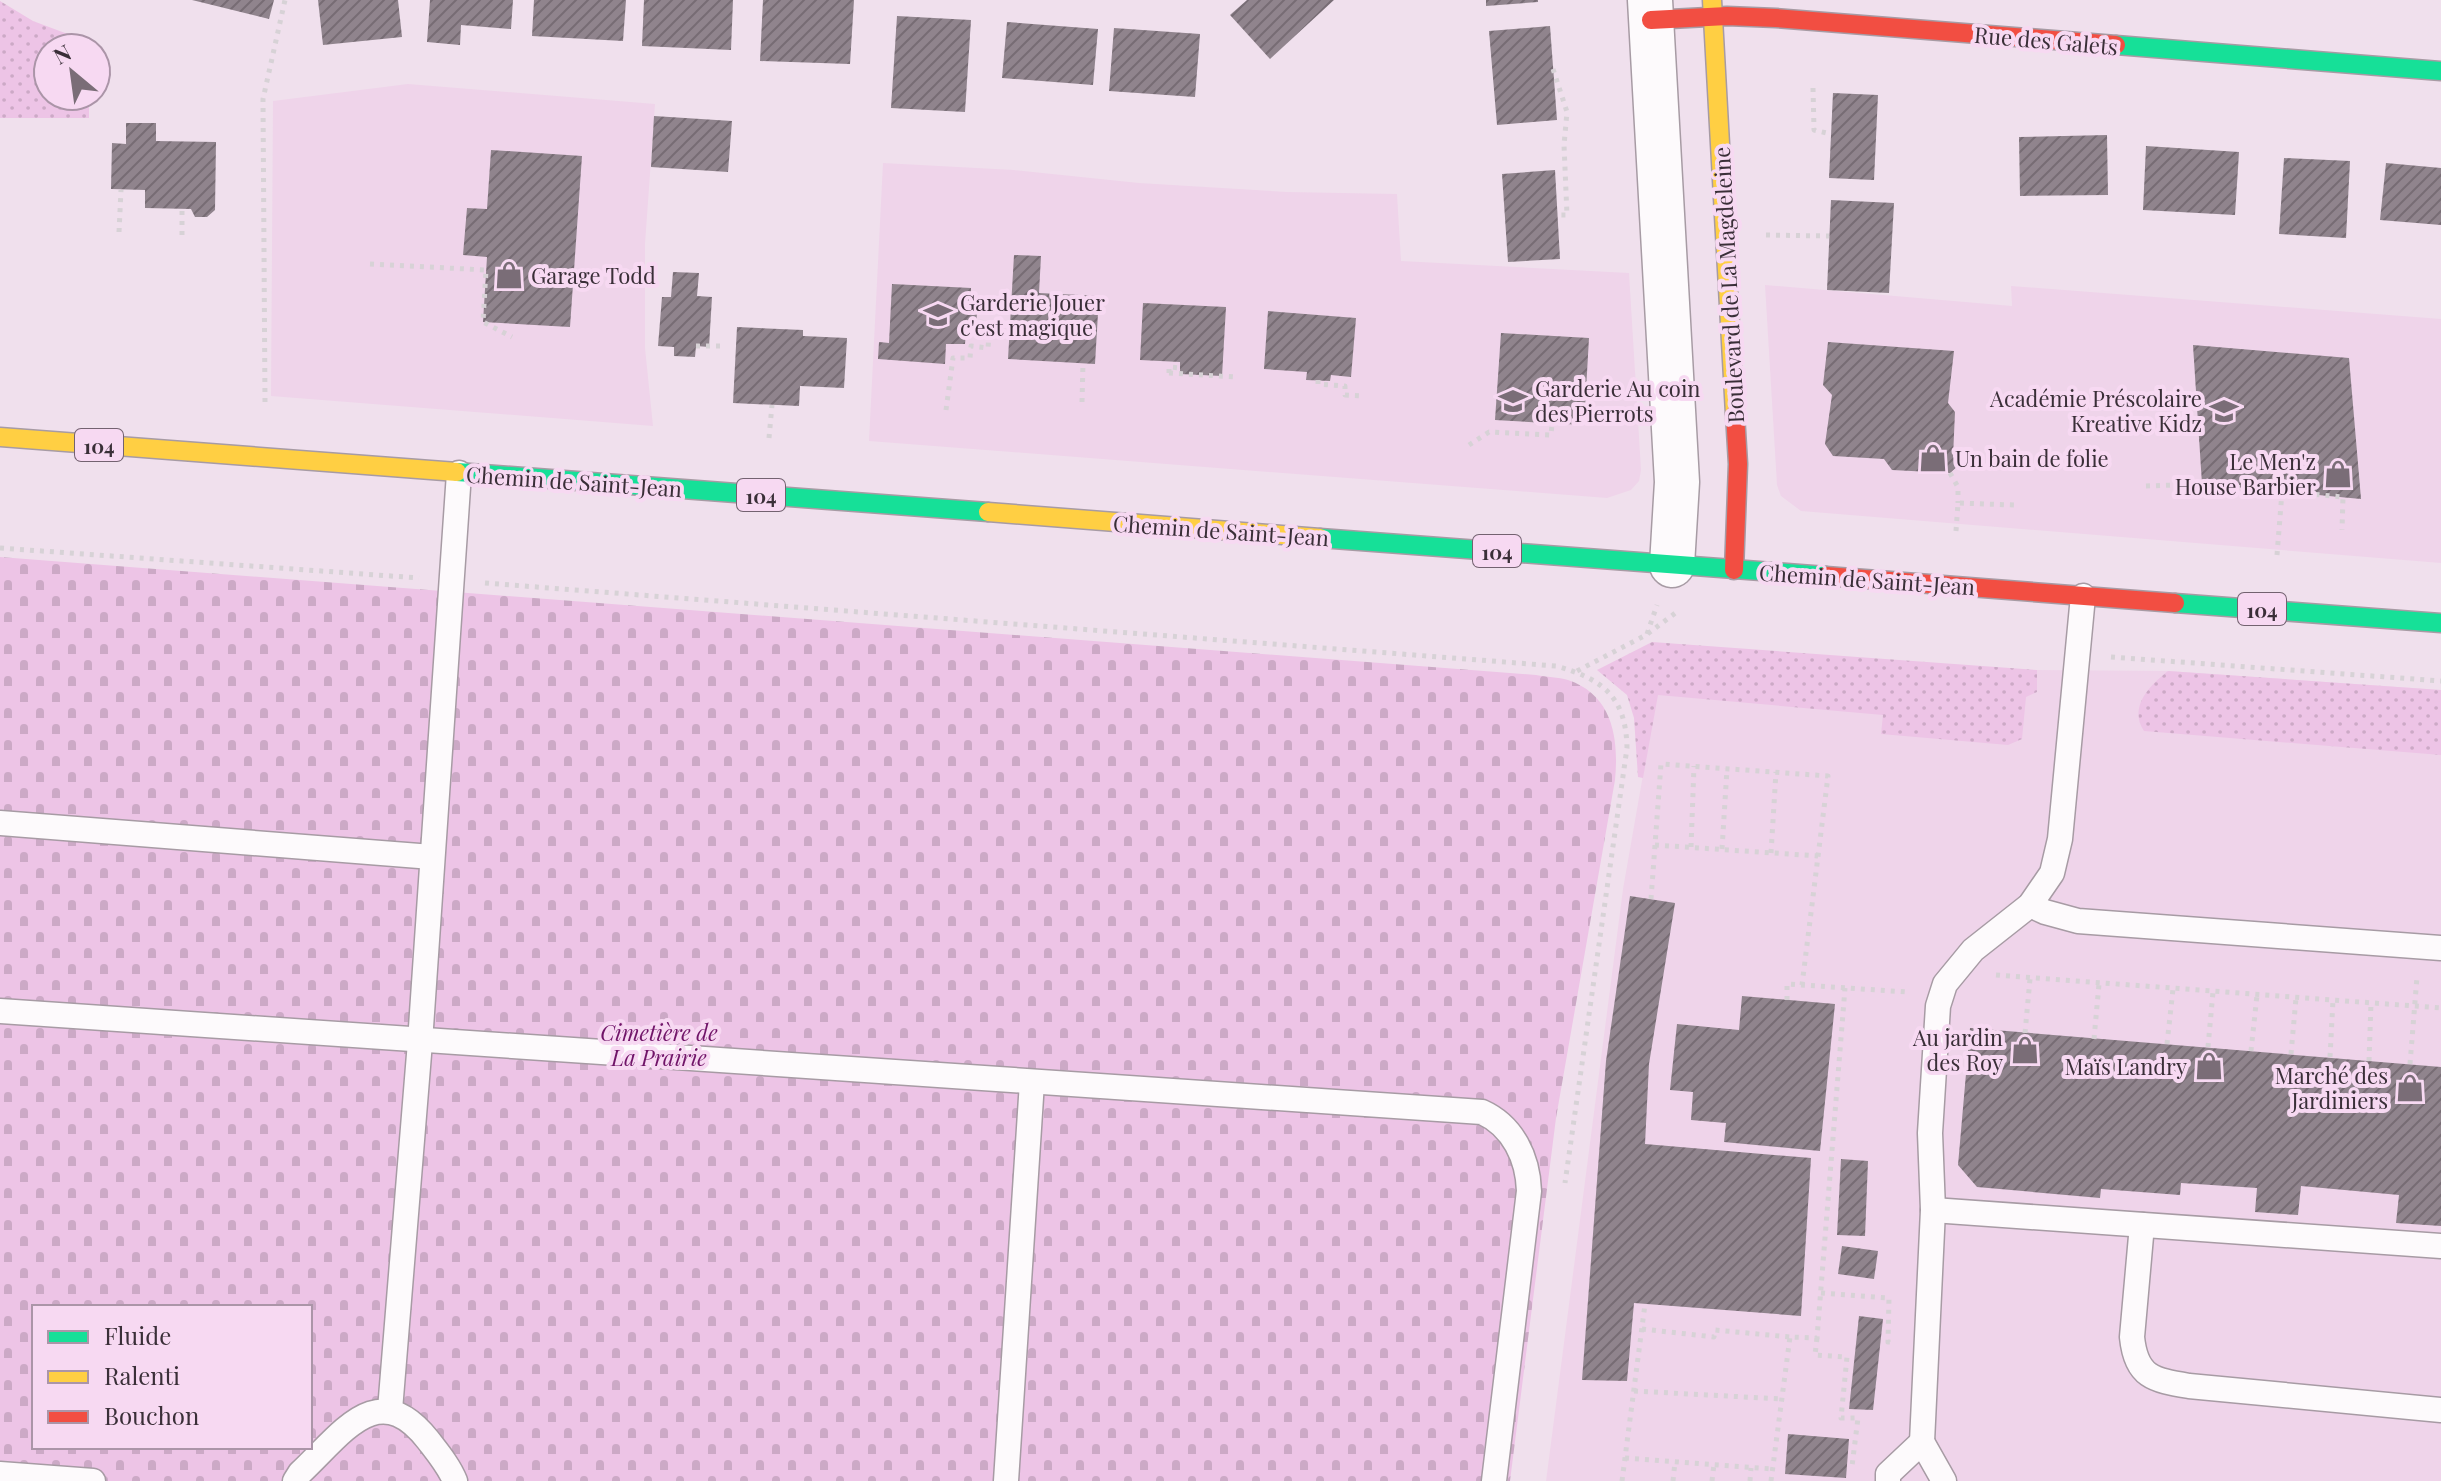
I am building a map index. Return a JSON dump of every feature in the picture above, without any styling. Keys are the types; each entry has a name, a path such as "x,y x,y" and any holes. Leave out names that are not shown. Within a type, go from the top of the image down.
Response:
{"main road":[{"name":"Rue des Galets","path":"1650,10 1712,8 1776,18 2441,71"},
{"name":"Boulevard de La Magdeleine","path":"1712,8 1738,464 1734,570"},
{"name":"Chemin de Saint-Jean","path":"0,437 2441,623"}],"street":[{"path":"1650,10 1677,482 1672,565"}],"lane":[{"path":"390,1410 420,1042 459,473"},
{"path":"1944,1481 1922,1442 1933,1210 1930,1133 1938,1006 1945,984 1973,950 2030,905 2052,873 2060,839 2083,596"},
{"path":"0,823 432,857"},
{"path":"2030,905 2078,921 2431,947"},
{"path":"0,1011 420,1042 1469,1109 1497,1119 1511,1134 1528,1172 1529,1191 1494,1481"},
{"path":"1006,1481 1032,1082"},
{"path":"1933,1210 2441,1246"},
{"path":"2142,1225 2132,1337 2134,1355 2140,1368 2149,1375 2163,1382 2189,1386 2441,1410"},
{"path":"295,1481 362,1416 377,1410 390,1410 416,1425 451,1470 455,1481"},
{"path":"1888,1481 1888,1474 1922,1442"},
{"path":"0,1474 93,1481"}],"path":[{"path":"265,402 263,99 285,0"},
{"path":"1553,69 1567,112 1564,145 1567,215 1558,215"},
{"path":"1813,88 1814,130 1831,134"},
{"path":"119,232 121,190"},
{"path":"182,209 182,235"},
{"path":"1757,235 1829,236"},
{"path":"370,264 486,270 483,322 512,337"},
{"path":"946,410 953,358 970,358 971,346 988,348 990,323 976,322"},
{"path":"696,346 724,346"},
{"path":"1082,402 1083,363"},
{"path":"1180,368 1169,367 1169,373 1236,377"},
{"path":"1318,380 1318,384 1345,386 1345,395 1364,396"},
{"path":"769,438 772,405"},
{"path":"1469,445 1489,432 1551,435 1552,424"},
{"path":"1950,473 1958,487 1956,531"},
{"path":"2146,486 2202,484 2343,497 2342,530"},
{"path":"2277,555 2282,492"},
{"path":"1958,503 2014,505"},
{"path":"0,548 423,578"},
{"path":"480,582 1556,666 1593,680 1618,701 1627,727 1627,748 1564,1195"},
{"path":"1576,672 1646,635"},
{"path":"2077,655 2441,681"},
{"path":"1651,899 1661,764 1828,776 1802,985"},
{"path":"1691,847 1694,766"},
{"path":"1722,849 1727,769"},
{"path":"1771,853 1776,772"},
{"path":"1655,845 1818,856"},
{"path":"2410,1064 2415,1006 2431,947"},
{"path":"1997,976 2441,1008"},
{"path":"2025,1033 2030,979"},
{"path":"2094,1039 2099,983"},
{"path":"1787,1000 1787,984 1900,991"},
{"path":"1845,988 1815,1355 1847,1357 1841,1418 1858,1418 1850,1481"},
{"path":"2167,1044 2173,989"},
{"path":"2208,1047 2213,992"},
{"path":"2251,1051 2257,995"},
{"path":"2291,1054 2296,998"},
{"path":"2330,1057 2333,1000"},
{"path":"2369,1061 2371,1003"},
{"path":"1821,1293 1889,1298 1888,1342"},
{"path":"1622,1481 1645,1304"},
{"path":"1642,1329 1714,1337 1715,1330 1817,1338"},
{"path":"1771,1481 1790,1337"},
{"path":"1634,1391 1782,1399"},
{"path":"1625,1458 1773,1469"},
{"path":"1673,1481 1675,1462"},
{"path":"1712,1481 1714,1464"},
{"path":"1750,1481 1751,1468"}],"shaded area":[{"path":"408,84 655,104 645,244 645,348 653,426 271,396 273,101"},
{"path":"883,163 1287,192 1397,194 1401,261 1629,273 1641,470 1639,481 1631,490 1607,498 869,441"},
{"path":"1765,285 2012,306 2011,286 2441,319 2441,563 1801,511 1781,496 1777,485"},
{"path":"2036,670 2168,671 2441,690 2441,1481 1546,1481 1623,889 1657,695"}],"green space":[{"path":"0,1 33,21 62,32 32,32 32,112 89,112 89,118 0,118"},
{"name":"Cimetière de La Prairie","path":"0,557 1536,675 1564,679 1583,687 1604,707 1610,720 1616,749 1615,780 1556,1118 1510,1481 0,1481"},
{"path":"1652,642 2037,670 2037,692 2026,697 2022,739 2008,745 1881,734 1883,715 1658,695 1643,778 1638,777 1634,718 1627,695 1597,670"},
{"path":"2168,671 2441,690 2441,755 2144,731 2138,713 2143,697"}],"building":[{"path":"192,0 274,0 269,19"},
{"path":"318,0 398,0 402,37 323,45"},
{"path":"430,0 513,0 511,29 461,25 460,45 427,42"},
{"path":"534,0 626,0 623,41 532,36"},
{"path":"644,0 733,0 731,50 642,46"},
{"path":"763,0 854,0 850,64 760,61"},
{"path":"1247,0 1334,0 1270,59 1230,15"},
{"path":"1486,0 1538,0 1538,2 1486,6"},
{"path":"897,16 971,20 965,112 891,108"},
{"path":"1007,22 1098,29 1093,85 1002,78"},
{"path":"1550,26 1557,120 1497,125 1489,31"},
{"path":"1114,28 1200,34 1195,97 1109,91"},
{"path":"1833,93 1878,95 1874,180 1829,178"},
{"path":"654,116 732,121 728,172 651,167"},
{"path":"126,123 156,123 156,141 216,142 215,210 207,217 195,217 191,209 145,208 145,190 111,189 112,143 126,144"},
{"path":"2107,135 2108,195 2020,196 2019,137"},
{"path":"2146,146 2239,152 2235,215 2143,210"},
{"path":"491,150 582,156 570,327 483,322 487,257 463,255 467,208 487,209"},
{"path":"2284,158 2350,161 2346,238 2279,234"},
{"path":"2386,163 2441,168 2441,225 2380,220"},
{"path":"1555,170 1560,259 1508,262 1502,174"},
{"path":"1831,200 1894,203 1889,293 1827,290"},
{"path":"1014,255 1041,256 1039,293 1099,296 1095,364 1008,359"},
{"path":"673,272 699,273 697,296 712,297 709,347 696,346 695,357 674,356 674,347 658,346 662,297 671,297"},
{"path":"892,284 971,288 970,311 977,311 976,331 966,331 965,344 946,344 945,364 878,359 879,342 889,343"},
{"path":"1143,303 1226,307 1222,376 1180,374 1180,362 1140,360"},
{"path":"1268,311 1356,318 1351,377 1331,375 1330,381 1306,380 1307,372 1264,369"},
{"path":"737,327 803,330 803,336 847,338 844,388 800,386 799,406 733,403"},
{"path":"1501,333 1589,338 1584,425 1495,420"},
{"path":"1828,342 1954,351 1948,403 1955,412 1953,457 1961,463 1950,473 1892,470 1884,459 1833,456 1825,444 1832,395 1823,385"},
{"path":"2193,345 2349,358 2361,499 2202,484"},
{"path":"1630,896 1675,903 1649,1064 1645,1144 1811,1158 1801,1316 1634,1303 1627,1381 1582,1380 1606,1061"},
{"path":"1742,996 1835,1004 1820,1151 1724,1142 1726,1123 1691,1120 1693,1092 1670,1090 1677,1024 1739,1030"},
{"path":"1970,1028 2441,1067 2441,1226 2396,1223 2399,1195 2301,1186 2298,1215 2255,1212 2257,1188 2181,1183 2180,1195 2101,1189 2100,1198 1977,1187 1958,1165"},
{"path":"1841,1159 1868,1161 1865,1236 1837,1235"},
{"path":"1842,1246 1878,1251 1874,1279 1838,1274"},
{"path":"1859,1316 1883,1319 1873,1410 1849,1409"},
{"path":"1788,1434 1849,1439 1846,1478 1785,1474"}],"traffic: fast":[{"path":"2116,45 2441,71"},
{"path":"457,472 988,512"},
{"path":"1320,538 1826,576"},
{"path":"2175,603 2441,623"}],"traffic: slow":[{"path":"1712,0 1735,414"},
{"path":"0,437 457,472"},
{"path":"988,512 1320,538"}],"traffic: jam":[{"path":"1651,20 1727,16 1776,18 2116,45"},
{"path":"1734,570 1738,464 1735,414"},
{"path":"1826,576 2175,603"}],"place":[{"name":"Garage Todd","path":"509,275"},
{"name":"Garderie Jouer c'est magique","path":"938,315"},
{"name":"Garderie Au coin des Pierrots","path":"1513,401"},
{"name":"Académie Préscolaire Kreative Kidz","path":"2224,411"},
{"name":"Un bain de folie","path":"1933,458"},
{"name":"Le Men'z House Barbier","path":"2338,474"},
{"name":"Au jardin des Roy","path":"2025,1050"},
{"name":"Maïs Landry","path":"2209,1066"},
{"name":"Marché des Jardiniers","path":"2410,1088"}]}
